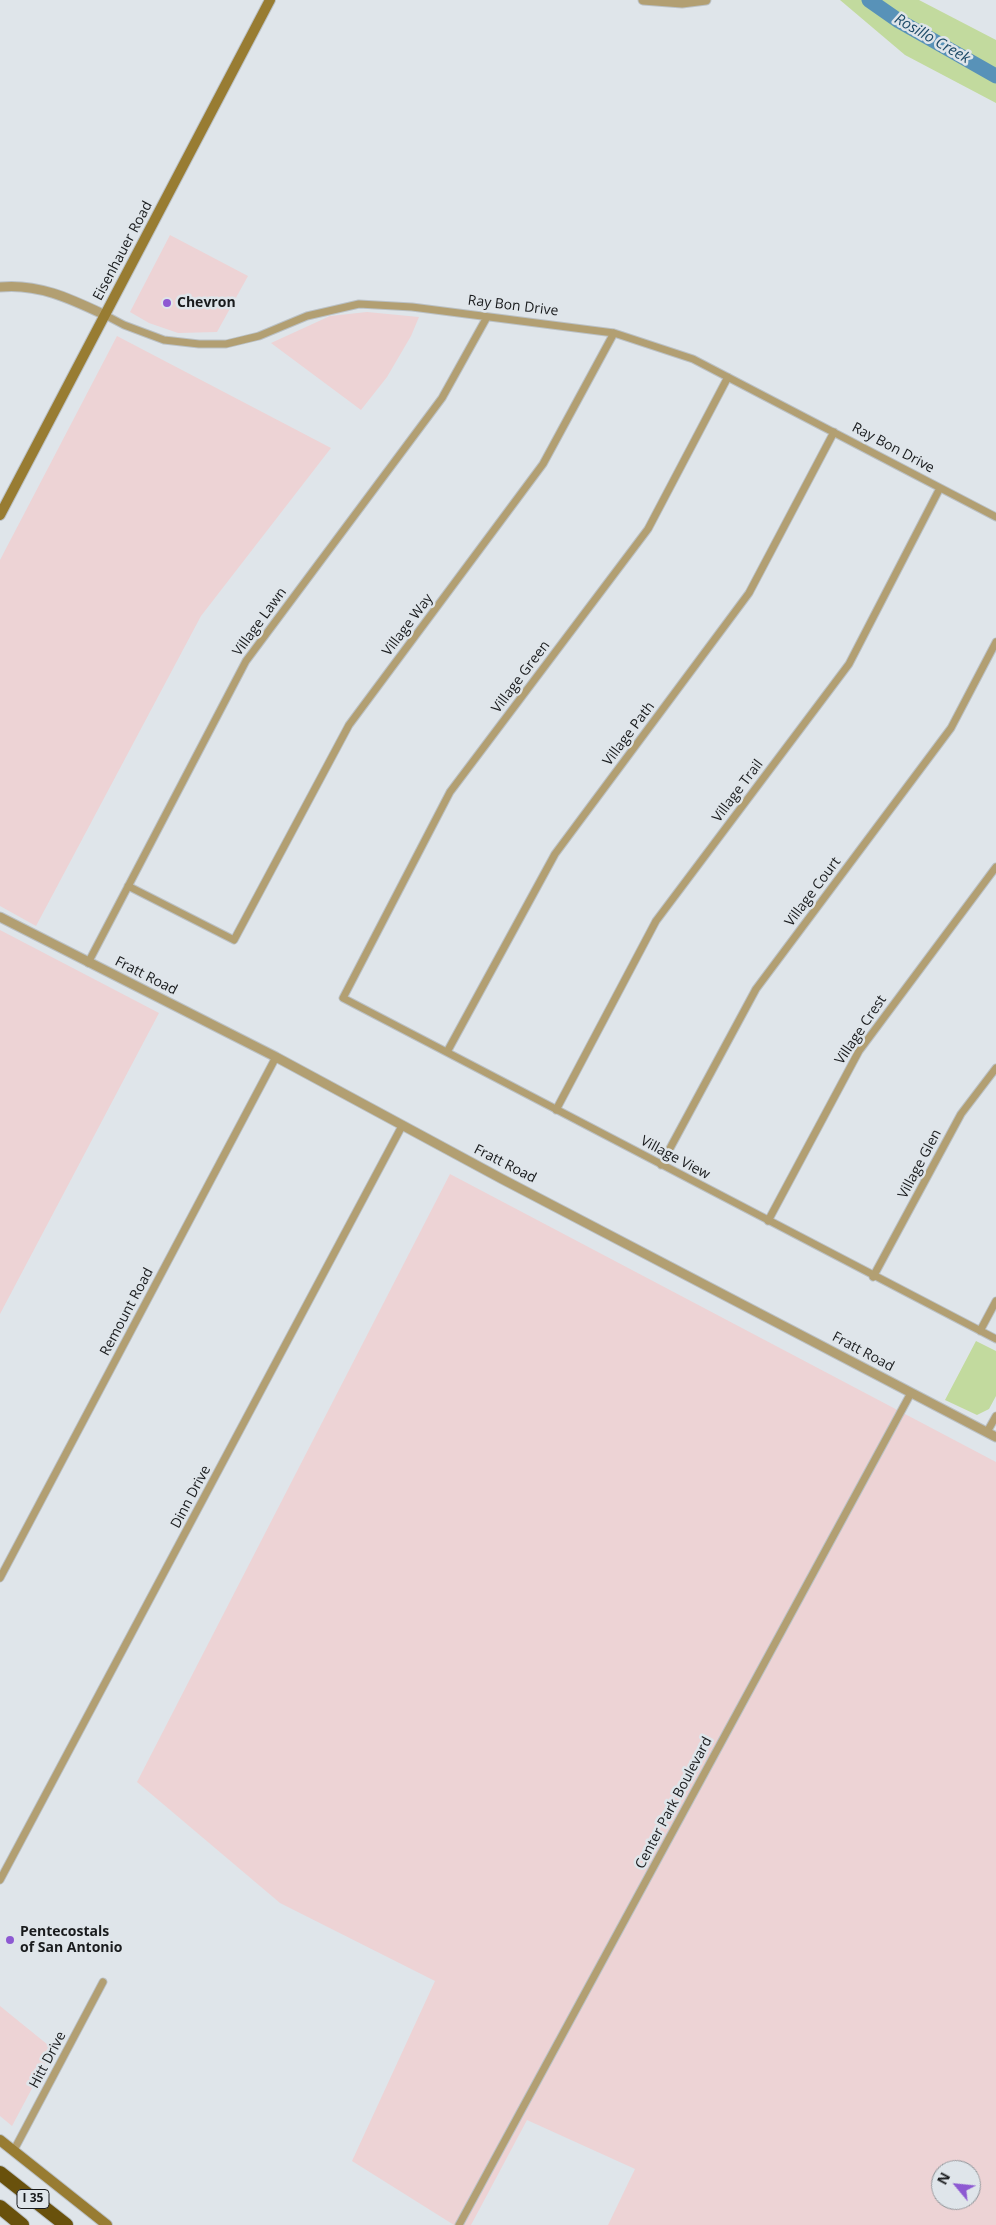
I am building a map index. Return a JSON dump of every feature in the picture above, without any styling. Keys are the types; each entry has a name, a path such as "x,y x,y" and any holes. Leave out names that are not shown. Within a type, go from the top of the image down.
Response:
{"highway":[{"name":"I 35","path":"0,2173 66,2225"},
{"name":"I 35","path":"0,2208 22,2225"}],"main road":[{"name":"Eisenhauer Road","path":"0,515 270,0"},
{"path":"0,2140 108,2225"}],"street":[{"path":"642,0 682,3 706,0"},
{"name":"Ray Bon Drive","path":"0,288 20,287 51,292 164,340 199,344 226,344 259,336 307,316 359,304 412,307 614,333 675,352 728,377 996,517"},
{"name":"Village Lawn","path":"88,963 246,661 442,398 487,317"},
{"name":"Village Way","path":"128,886 234,940 349,725 543,464 614,333"},
{"name":"Village Green","path":"343,998 450,792 648,529 728,377"},
{"name":"Village Path","path":"447,1052 554,854 749,594 834,432"},
{"name":"Village Trail","path":"556,1110 656,920 849,664 940,488"},
{"name":"Village Court","path":"662,1165 756,989 951,728 996,642"},
{"name":"Village Crest","path":"768,1221 859,1051 996,867"},
{"name":"Fratt Road","path":"0,917 276,1057 402,1126 996,1437"},
{"name":"Village View","path":"343,998 996,1339"},
{"name":"Remount Road","path":"0,1578 276,1057"},
{"name":"Village Glen","path":"873,1276 962,1114 996,1068"},
{"name":"Dinn Drive","path":"0,1880 402,1126"},
{"path":"980,1331 996,1301"},
{"name":"Center Park Boulevard","path":"459,2225 910,1393"},
{"path":"987,1432 996,1416"},
{"name":"Hitt Drive","path":"14,2150 103,1982"}],"shaded area":[{"path":"170,235 248,276 217,332 178,333 149,323 130,312"},
{"path":"367,312 419,317 411,336 387,377 361,410 271,343 330,316"},
{"path":"117,336 331,448 201,616 36,926 0,906 0,560"},
{"path":"0,930 159,1013 0,1314"},
{"path":"450,1174 996,1462 996,2225 608,2225 635,2169 527,2120 471,2225 454,2225 352,2161 435,1981 280,1903 137,1782"},
{"path":"0,2006 53,2049 12,2126 0,2116"}],"green space":[{"path":"840,0 919,0 996,40 996,103 905,55"},
{"path":"976,1341 996,1351 996,1396 989,1409 977,1415 945,1400"}],"waterway":[{"name":"Rosillo Creek","path":"869,0 899,21 996,76"}],"place":[{"name":"Chevron","path":"167,303"},
{"name":"Pentecostals of San Antonio","path":"10,1940"}]}
